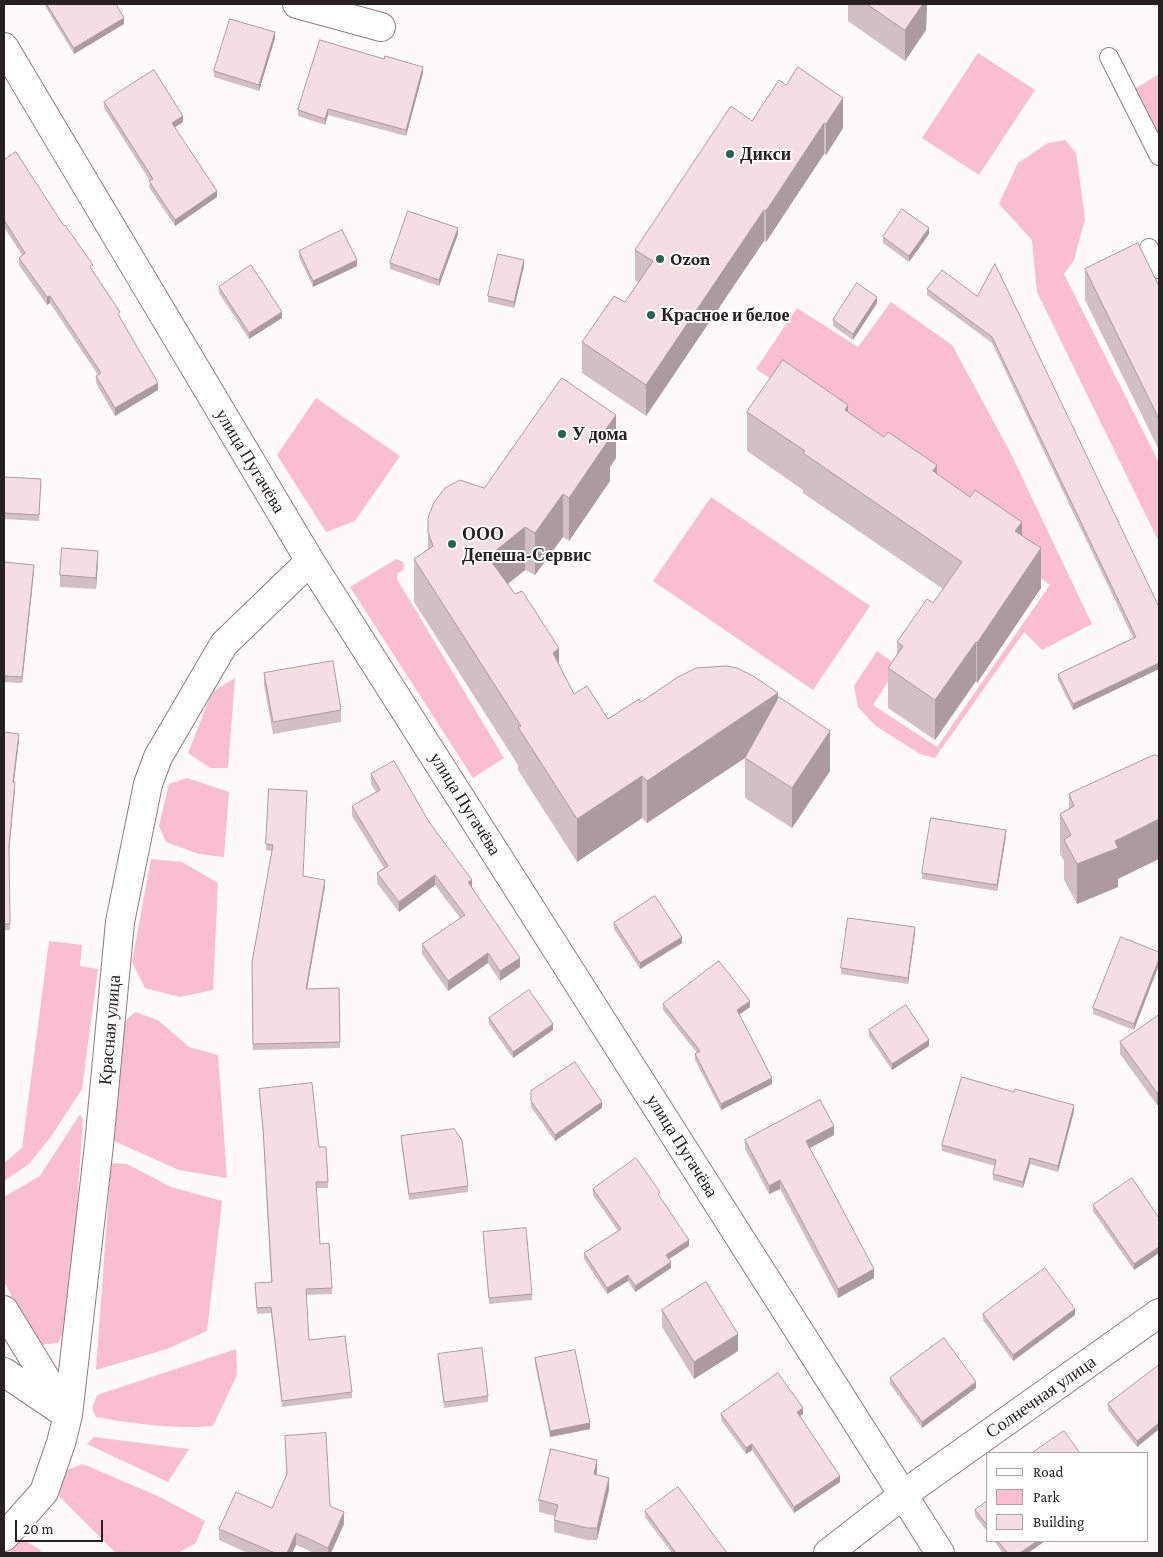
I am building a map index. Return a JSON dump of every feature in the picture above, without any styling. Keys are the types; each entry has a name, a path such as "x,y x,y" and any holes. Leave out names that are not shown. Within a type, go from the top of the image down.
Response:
{"street":[{"path":"297,4 349,11 381,27"},
{"name":"улица Пугачёва","path":"4,47 310,561 940,1553"},
{"name":"Красная улица","path":"4,1538 44,1492 61,1443 68,1415 99,1145 120,922 148,784 158,758 224,644 310,561"},
{"path":"4,1310 68,1415"},
{"name":"Солнечная улица","path":"828,1553 904,1494 1159,1313"},
{"path":"4,1372 68,1415"}],"lane":[{"path":"1109,57 1159,156"},
{"path":"1149,248 1159,269"}],"green space":[{"path":"978,53 1035,90 979,175 922,138"},
{"path":"1159,74 1159,146 1131,91"},
{"path":"1065,140 1076,153 1085,219 1074,260 1064,274 1159,463 1159,542 1037,292 1032,240 999,204 1018,163 1048,143"},
{"path":"891,302 952,345 1009,450 1092,624 1042,650 1024,632 935,758 920,754 876,726 858,707 854,686 877,651 898,666 873,705 937,747 1050,585 1028,568 1033,558 756,369 797,308 858,347"},
{"path":"316,398 400,456 355,521 326,532 277,455"},
{"path":"711,497 870,606 813,690 653,581"},
{"path":"396,559 403,562 404,566 403,570 397,574 397,579 504,758 473,778 350,587"},
{"path":"235,678 228,768 210,768 188,753 212,692"},
{"path":"187,778 229,792 224,857 199,854 166,842 159,826 169,784"},
{"path":"151,859 182,862 218,883 213,990 180,997 145,988 132,962"},
{"path":"49,941 82,945 80,966 98,969 82,1089 50,1138 29,1164 4,1181 4,1163 22,1148"},
{"path":"135,1012 158,1020 189,1047 218,1055 227,1178 179,1170 114,1141 123,1023"},
{"path":"80,1114 83,1120 69,1320 58,1343 40,1345 30,1334 4,1281 4,1197 40,1176"},
{"path":"111,1163 127,1164 171,1187 222,1201 207,1331 167,1349 96,1370"},
{"path":"236,1349 237,1375 213,1426 183,1427 154,1425 96,1417 92,1408 97,1395"},
{"path":"94,1437 189,1449 168,1482 87,1444"},
{"path":"83,1464 160,1497 205,1521 196,1543 178,1553 116,1553 59,1496 64,1471"},
{"path":"22,1539 39,1549 42,1553 9,1553"}],"building":[{"path":"47,4 116,4 124,18 74,48"},
{"path":"867,4 923,4 905,30"},
{"path":"230,19 275,32 259,85 214,71"},
{"path":"320,40 384,59 385,56 423,67 406,130 328,109 325,119 298,110"},
{"path":"798,67 843,98 826,124 824,123 766,211 764,210 646,385 582,342 614,296 625,302 653,261 635,250 731,106 752,121 779,80 786,85"},
{"path":"154,70 183,116 172,123 217,191 175,220 149,181 153,179 104,102"},
{"path":"16,152 64,226 93,265 90,267 120,312 118,314 158,383 115,408 96,376 101,373 50,296 47,297 19,258 25,253 4,220 4,160"},
{"path":"902,209 929,228 909,256 883,237"},
{"path":"408,211 458,228 439,280 390,263"},
{"path":"342,230 357,260 313,281 299,251"},
{"path":"1138,243 1159,286 1159,419 1085,269"},
{"path":"498,254 524,260 514,302 488,296"},
{"path":"995,264 1159,607 1159,663 1073,704 1058,674 1136,637 992,337 927,289 942,270 977,296"},
{"path":"251,265 282,312 249,333 219,287"},
{"path":"857,283 877,297 853,334 833,320"},
{"path":"783,360 848,405 845,410 884,437 888,432 937,465 933,471 970,497 975,490 1022,522 1015,531 1041,548 977,643 935,700 888,668 903,646 897,642 927,599 933,603 962,562 803,453 805,451 747,412"},
{"path":"562,378 616,415 603,433 610,438 569,498 563,494 535,533 525,527 488,557 515,594 522,591 559,648 553,653 574,694 587,686 608,719 639,699 641,702 678,677 696,668 726,666 737,668 755,677 778,693 647,781 642,776 577,819 518,727 521,726 414,559 433,546 428,532 428,518 434,502 445,488 460,480 484,488"},
{"path":"4,477 41,479 39,515 4,513"},
{"path":"62,548 98,551 96,578 60,575"},
{"path":"4,562 34,565 22,677 4,676"},
{"path":"333,661 341,710 273,722 264,673"},
{"path":"779,697 830,731 792,788 745,758"},
{"path":"4,732 19,734 13,782 15,782 9,846 10,924 4,924"},
{"path":"1154,755 1159,756 1159,819 1115,841 1118,848 1077,864 1064,840 1071,835 1060,814 1074,806 1069,794"},
{"path":"394,761 429,822 472,880 468,882 520,958 500,971 488,953 448,981 422,944 465,915 435,875 399,902 377,873 388,866 352,806 380,790 371,774"},
{"path":"269,789 307,791 303,876 325,880 306,989 339,988 340,1042 253,1044 252,962 273,845 266,844"},
{"path":"931,818 1006,830 997,885 922,873"},
{"path":"655,896 682,937 640,963 614,923"},
{"path":"848,918 915,927 908,978 841,968"},
{"path":"1121,937 1159,952 1159,959 1134,1024 1093,1008"},
{"path":"719,961 750,1001 737,1010 772,1078 721,1104 695,1054 700,1051 663,1004"},
{"path":"529,990 553,1024 513,1052 489,1018"},
{"path":"906,1005 929,1040 892,1064 869,1030"},
{"path":"1159,1015 1159,1092 1157,1093 1120,1042"},
{"path":"575,1062 602,1102 555,1135 531,1101 531,1091"},
{"path":"962,1077 1014,1092 1015,1089 1074,1105 1058,1166 1030,1158 1023,1182 993,1174 996,1160 942,1145"},
{"path":"312,1083 319,1147 326,1147 328,1182 316,1182 320,1244 329,1243 332,1288 306,1289 309,1340 345,1336 352,1392 282,1401 271,1307 257,1308 255,1283 272,1282 259,1089"},
{"path":"820,1100 834,1126 806,1141 874,1269 838,1289 780,1180 769,1186 745,1140"},
{"path":"454,1129 462,1140 468,1186 409,1194 401,1136"},
{"path":"636,1158 660,1192 658,1194 689,1240 666,1255 671,1262 635,1286 628,1275 607,1288 584,1253 621,1229 593,1189"},
{"path":"1132,1178 1159,1218 1159,1247 1134,1264 1093,1205"},
{"path":"526,1228 532,1294 489,1298 483,1232"},
{"path":"1045,1268 1075,1309 1013,1355 983,1314"},
{"path":"706,1282 738,1334 694,1362 662,1310"},
{"path":"944,1338 976,1382 922,1422 890,1378"},
{"path":"482,1348 488,1396 444,1402 438,1354"},
{"path":"575,1350 590,1423 550,1431 535,1358"},
{"path":"1159,1365 1159,1423 1137,1441 1108,1404"},
{"path":"778,1373 803,1408 797,1412 840,1476 794,1507 752,1444 746,1448 721,1414"},
{"path":"1064,1431 1079,1452 1033,1452"},
{"path":"326,1433 330,1506 344,1512 328,1548 296,1533 287,1553 275,1553 219,1529 236,1492 272,1508 287,1474 285,1436"},
{"path":"551,1449 597,1460 594,1474 609,1478 597,1528 587,1528 554,1520 558,1505 539,1500"},
{"path":"678,1487 727,1553 676,1553 645,1511"},
{"path":"986,1502 986,1524 975,1510"},
{"path":"999,1542 1036,1542 1020,1553 1008,1553"}],"place":[{"name":"Дикси","path":"730,154"},
{"name":"Ozon","path":"660,259"},
{"name":"Красное и белое","path":"651,315"},
{"name":"У дома","path":"562,434"},
{"name":"ООО Депеша-Сервис","path":"452,544"}]}
